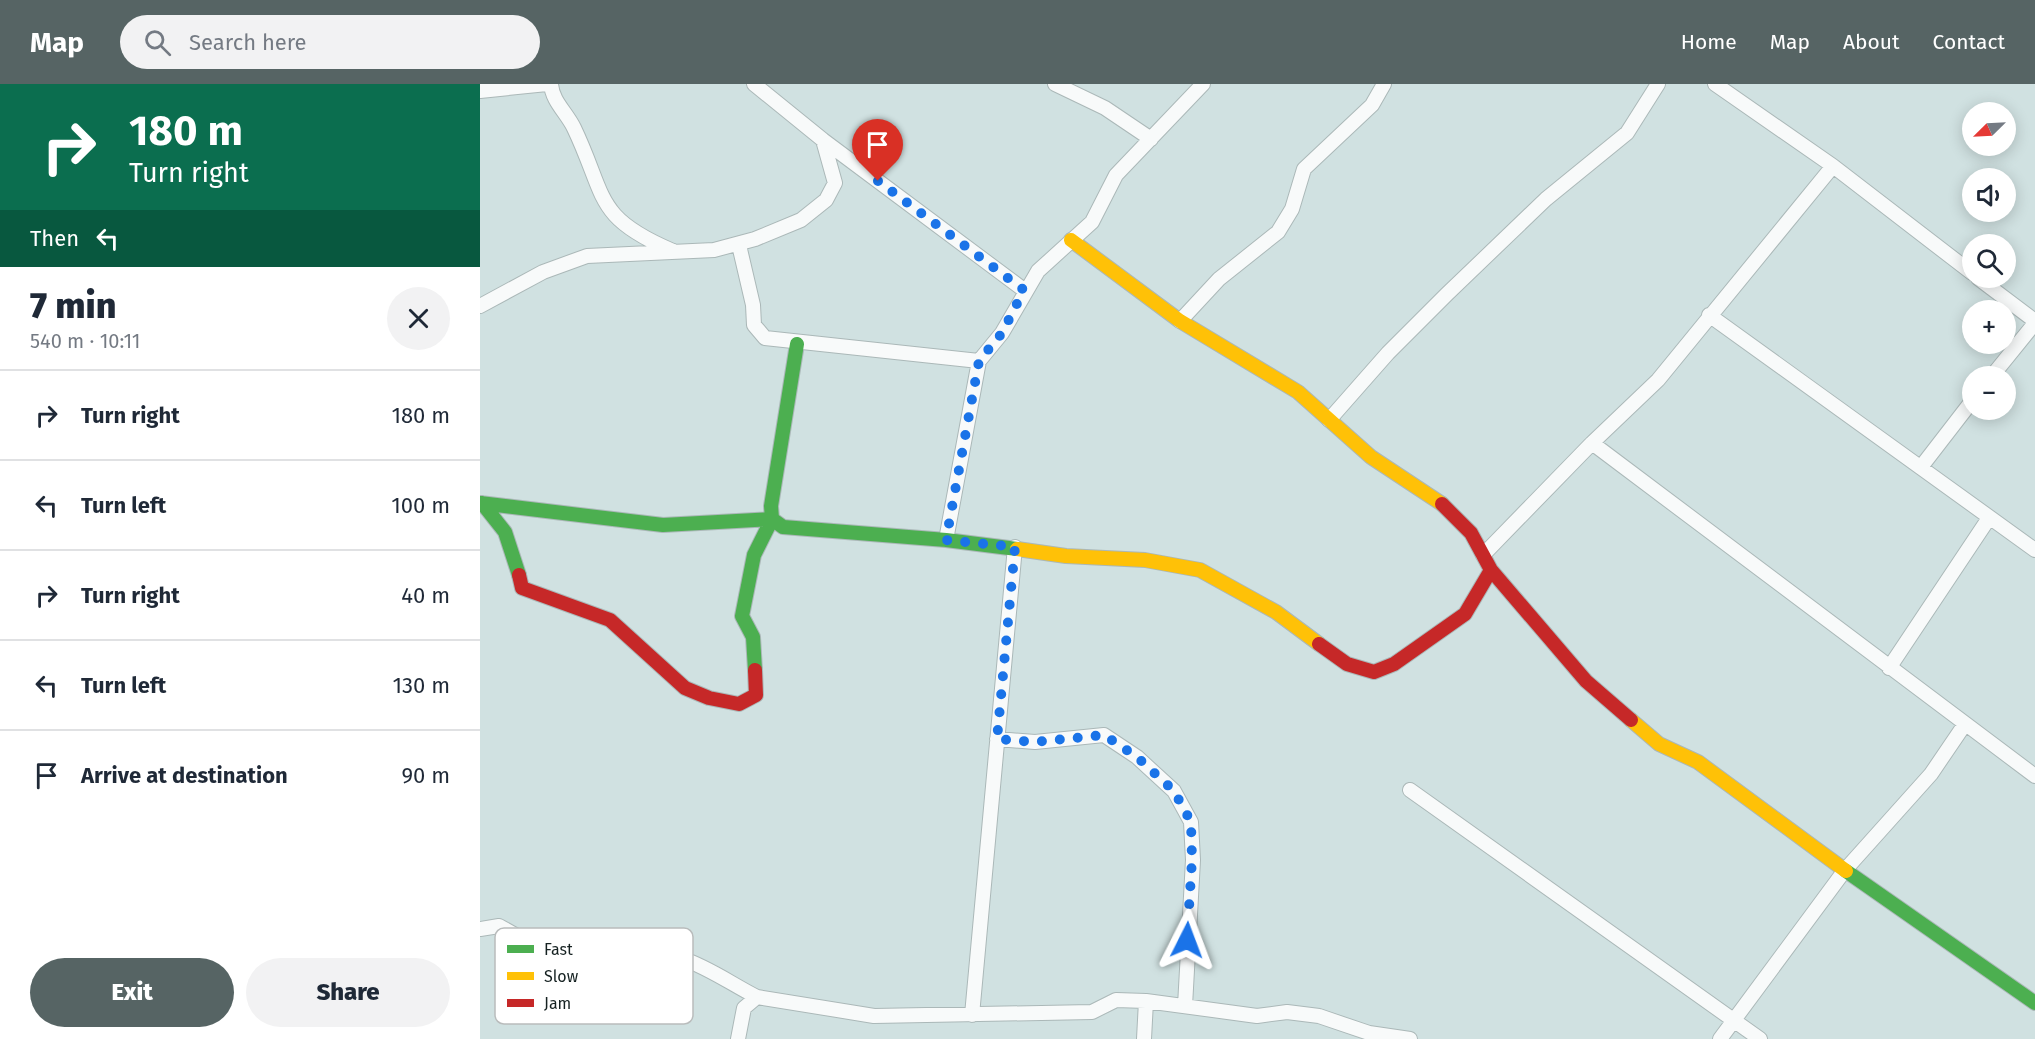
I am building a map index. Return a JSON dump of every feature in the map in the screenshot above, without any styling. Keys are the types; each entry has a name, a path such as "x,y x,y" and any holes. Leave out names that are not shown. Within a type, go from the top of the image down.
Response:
{"street":[{"path":"480,91 549,84 553,95 574,126 601,198 611,213 639,234 675,252"},
{"path":"754,84 823,141 1024,290"},
{"path":"1055,84 1105,108 1151,139"},
{"path":"946,540 979,361 1002,333 1024,290 1050,258 1092,222 1116,175 1203,84"},
{"path":"1180,321 1219,279 1278,232 1292,209 1304,169 1372,105 1384,84"},
{"path":"1329,420 1388,353 1455,286 1546,199 1627,133 1658,84"},
{"path":"1715,84 1833,166 1962,265"},
{"path":"480,306 543,272 587,256 675,252 738,245 801,220 826,200 835,183 823,141"},
{"path":"1483,555 1592,443 1658,380 1833,166"},
{"path":"1071,240 1180,321 1298,392 1371,457 1438,501 1471,533 1491,570 1586,681 1631,722 1659,744 1698,762 1845,870 2035,1002"},
{"path":"738,245 753,305 754,325 765,339 979,361"},
{"path":"1991,288 2035,322 2000,366"},
{"path":"1709,315 2035,550"},
{"path":"481,503 499,519 512,545 522,588 610,620 685,688 709,698 739,704 756,695 753,637 742,616 754,555 772,519 771,506 797,344"},
{"path":"1921,467 1962,414"},
{"path":"1592,443 2035,776"},
{"path":"481,503 663,525 772,519 783,527 1015,547 1066,556 1145,560 1200,570 1276,612 1347,664 1374,672 1394,664 1465,614 1491,570"},
{"path":"1889,668 1989,518"},
{"path":"972,1015 1015,547"},
{"path":"1720,1039 1845,870 1931,774 1965,724"},
{"path":"997,739 1035,742 1104,735 1137,757 1174,791 1191,822 1192,841 1185,1006"},
{"path":"1410,790 1760,1039"},
{"path":"480,929 499,926 502,928"},
{"path":"693,964 757,997 874,1016 1092,1012 1116,1000 1146,1001 1257,1016 1287,1012 1319,1016 1369,1032 1410,1039"},
{"path":"738,1039 744,1008 757,997"},
{"path":"1144,1039 1146,1001"}],"traffic: fast":[{"path":"797,344 771,506 772,519 783,527 946,540 1017,549"},
{"path":"480,503 663,525 772,519 754,555 742,616 753,637 755,670"},
{"path":"482,503 505,532 519,575"},
{"path":"1846,871 2035,1003"}],"traffic: slow":[{"path":"1071,240 1180,321 1298,392 1371,457 1442,504"},
{"path":"1017,549 1066,556 1145,560 1200,570 1276,612 1319,644"},
{"path":"1631,720 1659,744 1698,762 1846,871"}],"traffic: jam":[{"path":"1442,504 1471,533 1491,570 1586,681 1631,720"},
{"path":"1319,644 1347,664 1374,672 1394,664 1465,614 1491,570"},
{"path":"519,575 522,588 610,620 685,688 709,698 739,704 756,695 755,670"}],"route":[{"path":"878,181 1024,290 1002,333 979,361 946,540 1015,547 997,739 1035,742 1074,740 1104,735 1137,757 1174,791 1191,822 1192,860 1187,940"}]}
